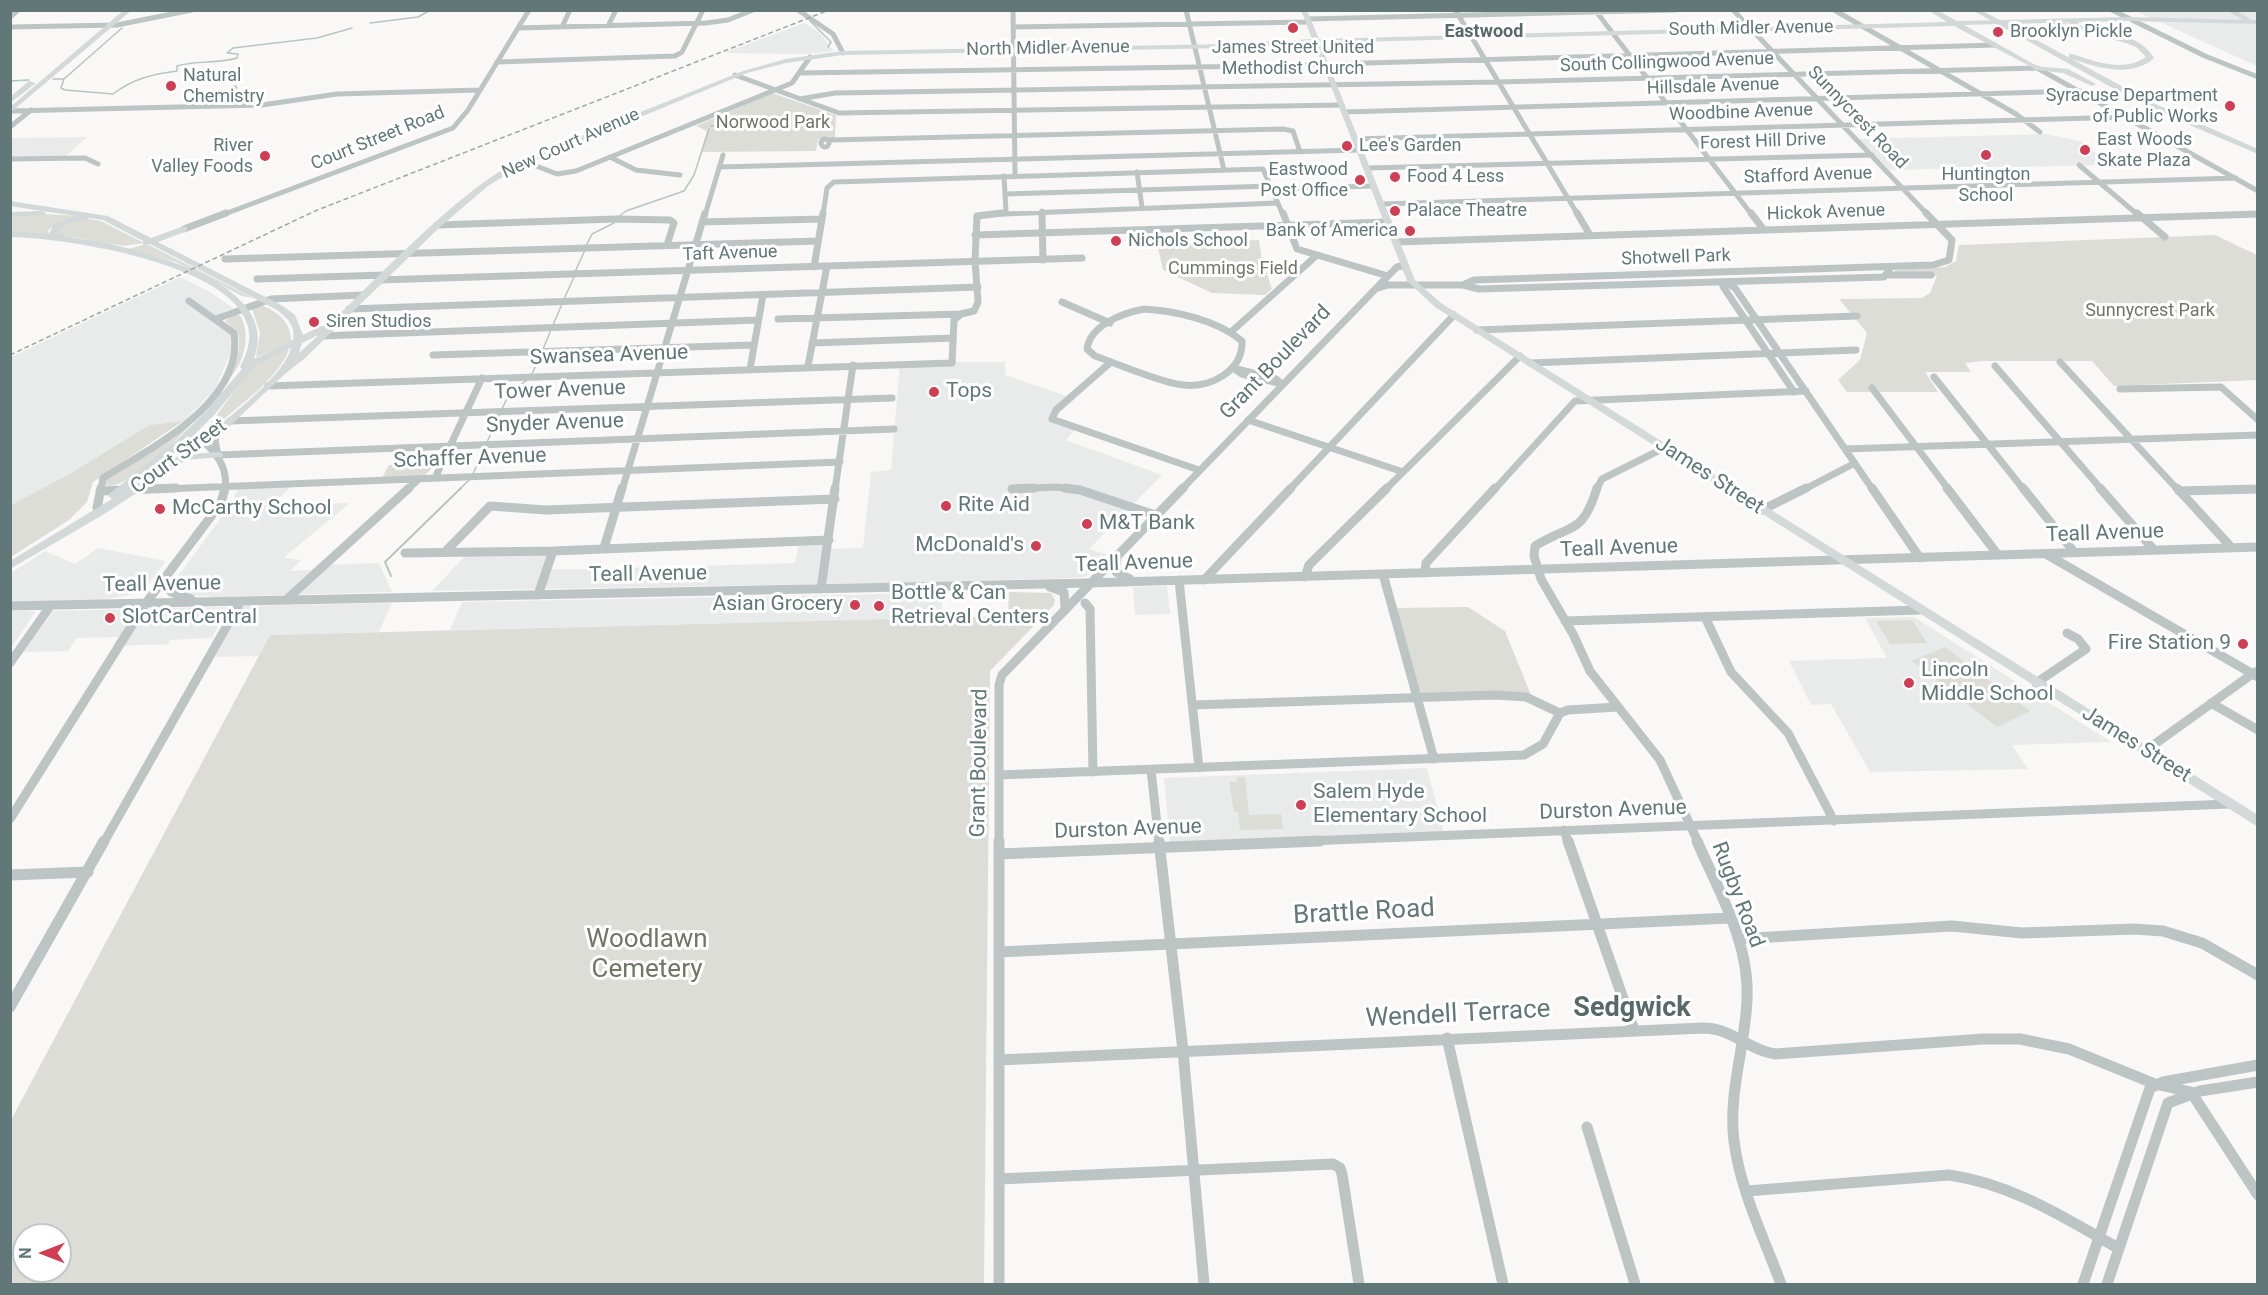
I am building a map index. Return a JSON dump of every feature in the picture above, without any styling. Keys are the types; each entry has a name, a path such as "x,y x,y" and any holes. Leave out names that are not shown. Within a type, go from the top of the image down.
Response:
{"highway":[{"path":"1975,10 2140,100 2234,142"},
{"path":"1984,10 2165,108 2258,150"},
{"path":"2040,41 2071,56 2100,64 2135,66 2150,58 2147,51 2136,44 2049,21"},
{"path":"2087,31 2074,26 2075,21 2092,29 2134,41 2152,52 2156,59 2153,63 2128,72 2126,80 2165,108"},
{"path":"2037,68 2065,71 2134,104 2258,150"}],"main road":[{"path":"112,25 108,23 119,10"},
{"path":"11,108 25,89 119,10"},
{"path":"11,108 129,10"},
{"name":"James Street","path":"1304,10 1396,242 1401,266 1416,286 1477,330 2258,822"},
{"path":"1930,10 2037,68"},
{"path":"2221,10 2258,30"},
{"path":"2229,10 2255,22"},
{"path":"2240,10 2255,22"},
{"name":"South Midler Avenue","path":"1317,43 1358,39 2129,19 2255,22"},
{"path":"82,50 101,29 100,26"},
{"name":"North Midler Avenue","path":"843,53 1317,43"},
{"name":"New Court Avenue","path":"282,371 437,225 485,184 523,161 735,75 773,63 843,53"},
{"path":"10,203 105,218 266,300 287,313 298,328 298,340"},
{"path":"10,215 76,212"},
{"path":"61,239 53,231 65,221 81,217 105,218"},
{"path":"131,232 154,235 184,230"},
{"path":"98,245 128,247 151,242 184,230"},
{"path":"172,253 168,247 169,241 184,230"},
{"path":"10,234 98,245 171,263 230,294 247,299 266,300"},
{"path":"230,294 250,318 255,337 253,349 241,376"},
{"path":"298,328 323,332"},
{"name":"New Court Avenue","path":"241,376 260,358 298,340 323,332"},
{"name":"Court Street","path":"10,566 139,489 205,443 282,371 294,356 298,340"},
{"name":"Court Street","path":"36,550 97,508 181,442 211,412 241,376"},
{"path":"199,432 211,412"},
{"path":"199,432 219,430"},
{"path":"199,432 205,443"},
{"path":"184,459 218,455"}],"street":[{"path":"10,16 18,10"},
{"path":"10,27 112,25 192,10"},
{"name":"Court Street Road","path":"184,230 445,132 460,122 529,10"},
{"path":"562,27 570,10"},
{"path":"608,26 616,10"},
{"path":"497,62 675,56 682,52 703,10"},
{"path":"518,28 696,24 728,20 753,10"},
{"path":"798,10 833,34 843,53"},
{"path":"1013,10 1015,176"},
{"path":"1186,10 1224,170"},
{"path":"1014,27 1190,24 1457,13 1675,10"},
{"name":"Sunnycrest Road","path":"1733,10 1938,224 1952,240 1953,249"},
{"path":"1834,10 2026,120 2040,132"},
{"path":"2112,10 2205,56 2258,77"},
{"path":"1595,11 1764,230"},
{"path":"1457,13 1590,236"},
{"path":"799,73 1201,67 1995,45"},
{"path":"786,94 810,57"},
{"path":"2037,68 2258,190"},
{"name":"South Collingwood Avenue","path":"800,99 836,93 1499,82 2037,68"},
{"name":"Hillsdale Avenue","path":"735,75 839,113 1210,107 1514,107 2082,91"},
{"path":"523,161 560,174 576,171 792,83"},
{"path":"218,106 235,88"},
{"path":"11,108 31,110 282,104 337,94 480,90"},
{"path":"10,127 31,110"},
{"name":"Woodbine Avenue","path":"1355,140 2128,117"},
{"path":"830,140 1290,129 1293,131 1300,152"},
{"path":"719,167 1360,150"},
{"path":"604,548 723,155"},
{"name":"Forest Hill Drive","path":"1367,170 1872,155"},
{"path":"610,157 636,170 680,175"},
{"path":"10,159 85,158 98,164"},
{"path":"2079,165 2165,237"},
{"path":"814,267 830,183 1263,169 1269,173 1278,203 1297,249 1386,278 1396,285"},
{"path":"1137,172 1142,207"},
{"path":"1004,176 1006,212"},
{"name":"Stafford Avenue","path":"1381,204 2236,178"},
{"path":"1005,194 1139,189 1374,186"},
{"path":"778,319 961,314 974,311 977,307 978,287 975,261 976,216 1006,212 1278,203"},
{"path":"1042,211 1043,260"},
{"name":"Hickok Avenue","path":"1396,242 2258,214"},
{"path":"437,225 616,219 670,220 674,223 667,245"},
{"path":"702,222 822,219"},
{"path":"975,235 1388,222"},
{"path":"225,259 818,240"},
{"name":"Shotwell Park","path":"1463,285 1474,280 1942,264 1949,260 1953,249"},
{"path":"1231,332 1316,256"},
{"name":"Taft Avenue","path":"257,279 814,267 1082,258"},
{"path":"808,366 827,266"},
{"name":"Grant Boulevard","path":"999,1284 999,685 1002,675 1282,384 1386,278 1401,266"},
{"path":"1887,275 1891,267"},
{"path":"1800,269 1807,279"},
{"path":"1719,271 1727,282 1733,285 1920,558"},
{"path":"1637,274 1643,285"},
{"name":"Shotwell Park","path":"1396,285 1463,285 1479,289 1931,275"},
{"path":"1554,277 1559,287"},
{"path":"1727,282 1722,285 1794,392"},
{"path":"1376,289 1396,285"},
{"path":"345,312 978,287"},
{"path":"216,319 266,300 363,295"},
{"path":"750,369 763,295"},
{"path":"97,508 103,478 183,428 222,383 235,356 236,338 230,328 189,301"},
{"path":"1062,302 1110,323"},
{"path":"1156,309 1231,332 1240,338 1243,345 1240,357 1233,368 1209,382 1182,385 1091,354 1086,345 1092,334 1132,311 1156,309"},
{"path":"812,343 953,338 954,320 961,314"},
{"path":"1204,580 1454,315"},
{"path":"1477,330 1857,316"},
{"path":"323,332 758,320"},
{"name":"Swansea Avenue","path":"268,386 808,366 952,363 953,338"},
{"path":"433,355 753,345"},
{"path":"1530,363 1856,350"},
{"path":"1305,577 1309,565 1520,356"},
{"path":"1111,362 1056,410 1052,419 1199,470"},
{"path":"2060,362 2232,548"},
{"path":"821,589 853,365"},
{"path":"1995,366 2154,550"},
{"path":"1233,368 1256,373 1282,384"},
{"path":"1934,377 2075,553"},
{"path":"435,478 482,378"},
{"path":"2120,389 2221,387 2258,420"},
{"path":"1872,388 1998,555"},
{"path":"1425,573 1426,563 1575,401 1806,391"},
{"name":"Tower Avenue","path":"230,421 892,398"},
{"path":"1248,420 1403,472"},
{"name":"Snyder Avenue","path":"218,455 894,429"},
{"path":"10,819 146,603 217,509 226,486 226,470 218,455 215,440 219,430"},
{"path":"1845,449 2258,435"},
{"path":"205,443 218,455"},
{"name":"Rugby Road","path":"1664,448 1602,479 1596,487 1592,509 1585,518 1535,546 1535,560 1552,600 1593,676 1646,739 1660,760 1738,939 1747,976 1742,1042 1730,1119 1737,1163 1781,1284"},
{"name":"Schaffer Avenue","path":"100,490 840,462"},
{"path":"1762,510 1855,464"},
{"path":"286,600 419,479"},
{"path":"1012,489 1080,490 1155,515"},
{"path":"2179,491 2258,489"},
{"path":"445,552 490,506 531,510 835,499"},
{"path":"405,552 489,552 829,540"},
{"name":"Teall Avenue","path":"10,606 1033,585 2256,548"},
{"path":"538,595 553,550"},
{"path":"1117,554 1116,572 1138,582"},
{"path":"2046,554 2256,674 2211,703 2145,751"},
{"path":"1383,574 1434,759"},
{"path":"1179,580 1199,768"},
{"path":"162,581 171,592 202,601"},
{"path":"1033,585 1064,592 1065,607"},
{"path":"10,1007 241,601"},
{"path":"1084,603 1090,609 1093,772"},
{"path":"10,663 51,605"},
{"path":"1565,621 1920,610"},
{"path":"1706,617 1731,672 1788,733 1834,821"},
{"path":"2036,682 2086,649 2078,639 2067,633"},
{"path":"1193,705 1522,695 1560,713 1568,710 1618,707"},
{"path":"2211,703 2258,730"},
{"path":"999,775 1530,754 1542,747 1550,738 1560,713"},
{"path":"1151,770 1168,944 1183,1051 1204,1284"},
{"name":"Durston Avenue","path":"999,854 2229,804"},
{"path":"1564,830 1634,1030"},
{"path":"10,875 88,872"},
{"name":"Brattle Road","path":"999,952 1730,918"},
{"path":"1738,939 1952,926 2022,933 2134,929 2163,931 2202,943 2258,975"},
{"name":"Wendell Terrace","path":"999,1060 1447,1038 1719,1028 1730,1032 1759,1052 1775,1054 1983,1038 2020,1039 2069,1049 2155,1084 2190,1092"},
{"path":"1447,1038 1503,1284"},
{"path":"2083,1284 2146,1097 2155,1084 2258,1065"},
{"path":"2107,1284 2168,1103 2190,1092 2258,1082"},
{"path":"2190,1092 2258,1196"},
{"path":"1587,1127 1635,1284"},
{"path":"999,1179 1333,1164 1340,1168 1342,1174 1359,1284"},
{"path":"1747,1191 1948,1175 1967,1176 2020,1194 2118,1248"}],"shaded area":[{"path":"2135,11 2257,11 2257,66 2140,13"},
{"path":"804,23 819,32 834,51 808,54 724,53"},
{"name":"Huntington School","path":"2046,134 2083,142 2104,160 2100,165 1889,170 1859,139"},
{"path":"87,137 66,156 11,157 10,138"},
{"path":"180,277 210,292 233,308 209,319 230,333 233,348 215,389 184,421 149,425 73,472 11,505 11,357"},
{"path":"943,360 1005,362 1005,375 1075,399 1058,414 1054,423 1075,430 1066,440 1162,475 1089,549 1107,554 1087,576 880,583 432,591 466,555 557,554 551,569 597,569 795,563 799,544 823,543 822,549 863,548 871,472 891,470 900,362"},
{"path":"291,487 271,505 350,503 288,554 285,558 301,560 290,571 312,570 318,565 379,563 392,592 215,597 188,595 179,590 175,580 230,506 238,489"},
{"path":"98,548 166,561 146,587 135,594 102,600 11,603 11,573 45,551 75,564"},
{"path":"1167,586 1170,614 1135,615 1133,587"},
{"path":"944,593 940,618 450,630 462,602"},
{"path":"392,603 379,632 270,635 259,656 212,657 243,606"},
{"path":"228,607 212,638 170,640 168,644 113,646 118,637 77,638 68,651 23,652 53,611"},
{"path":"10,611 36,611 11,648"},
{"name":"Lincoln Middle School","path":"1914,617 2111,742 2012,745 2028,769 1870,772 1831,704 1811,705 1789,661 1887,658 1865,618"},
{"name":"Salem Hyde Elementary School","path":"1427,768 1444,832 1170,843 1164,778"}],"green space":[{"name":"Norwood Park","path":"772,93 836,115 835,138 818,139 816,151 701,152 707,131 696,126"},
{"path":"46,214 79,216 63,221 48,230 49,235 11,232 10,217"},
{"path":"84,218 101,221 144,243 124,246 58,235 59,226"},
{"name":"Sunnycrest Park","path":"2215,235 2257,255 2257,380 2114,386 2092,361 1982,361 1965,363 1971,372 1925,372 1938,392 1847,392 1838,380 1860,360 1867,333 1839,299 1922,298 1930,293 1937,276 1895,272 1895,270 1945,267 1956,261 1959,245"},
{"name":"Cummings Field","path":"1259,240 1263,268 1265,268 1272,289 1265,295 1212,293 1163,270 1157,243"},
{"path":"147,244 253,298 242,296 176,262 128,249"},
{"path":"261,305 283,319 289,329 291,342 256,357 260,333 252,308"},
{"path":"234,315 240,315 246,337 241,360 233,374 201,414 157,457 136,474 118,484 105,485 105,480 172,439 200,412 222,386 237,357 239,344 237,331 225,321"},
{"path":"286,349 289,350 283,361 267,382 216,426 207,428 254,365"},
{"path":"183,421 93,482 87,502 69,520 11,557 11,505 73,472 149,425"},
{"path":"437,463 424,476 382,478 389,465"},
{"name":"Woodlawn Cemetery","path":"1009,592 1051,593 1055,600 1054,605 990,671 984,1284 11,1284 11,1120 270,635 1008,616"},
{"path":"1468,607 1505,631 1533,700 1418,698 1392,608"},
{"path":"1912,620 1927,643 1890,644 1876,621"},
{"path":"1945,647 2030,711 1997,727 1912,661"},
{"path":"1237,777 1245,777 1249,815 1281,814 1283,829 1240,830 1238,812 1234,812 1229,782 1237,782"}],"waterway":[{"path":"370,23 418,17 431,10"},
{"path":"810,21 831,42 828,47"},
{"path":"64,79 122,28"},
{"path":"64,79 61,88 65,90 113,94 143,78 177,71 177,66 237,58 238,54 227,53 233,48 317,38 352,28"},
{"path":"53,79 64,79"},
{"path":"10,81 29,80"},
{"path":"711,126 763,122"},
{"path":"618,217 626,211 684,191 694,175 709,129"},
{"path":"586,246 592,234 614,223"},
{"path":"575,272 585,250"},
{"path":"564,299 574,277"},
{"path":"553,325 562,304"},
{"path":"543,349 551,330"},
{"path":"532,374 541,354"},
{"path":"502,409 509,394 527,380"},
{"path":"487,442 500,414"},
{"path":"473,474 485,447"},
{"path":"461,488 469,480"},
{"path":"391,576 385,562 461,488"}],"railway":[{"path":"10,355 315,211 829,10"},
{"path":"2126,10 2131,12"}],"place":[{"name":"James Street United Methodist Church","path":"1293,28"},
{"name":"Brooklyn Pickle","path":"1998,32"},
{"name":"Natural Chemistry","path":"171,86"},
{"name":"Syracuse Department of Public Works","path":"2230,106"},
{"name":"Lee's Garden","path":"1347,146"},
{"name":"East Woods Skate Plaza","path":"2085,150"},
{"name":"Huntington School","path":"1986,155"},
{"name":"River Valley Foods","path":"265,156"},
{"name":"Food 4 Less","path":"1395,177"},
{"name":"Eastwood Post Office","path":"1360,180"},
{"name":"Palace Theatre","path":"1395,211"},
{"name":"Bank of America","path":"1410,231"},
{"name":"Nichols School","path":"1116,241"},
{"name":"Siren Studios","path":"314,322"},
{"name":"Tops","path":"934,392"},
{"name":"Rite Aid","path":"946,506"},
{"name":"McCarthy School","path":"160,509"},
{"name":"M&T Bank","path":"1087,524"},
{"name":"McDonald's","path":"1036,546"},
{"name":"Asian Grocery","path":"855,605"},
{"name":"Bottle & Can Retrieval Centers","path":"879,606"},
{"name":"SlotCarCentral","path":"110,618"},
{"name":"Fire Station 9","path":"2243,644"},
{"name":"Lincoln Middle School","path":"1909,683"},
{"name":"Salem Hyde Elementary School","path":"1301,805"}],"district":[{"name":"Eastwood","path":"1484,32"},
{"name":"Sedgwick","path":"1632,1009"}]}
